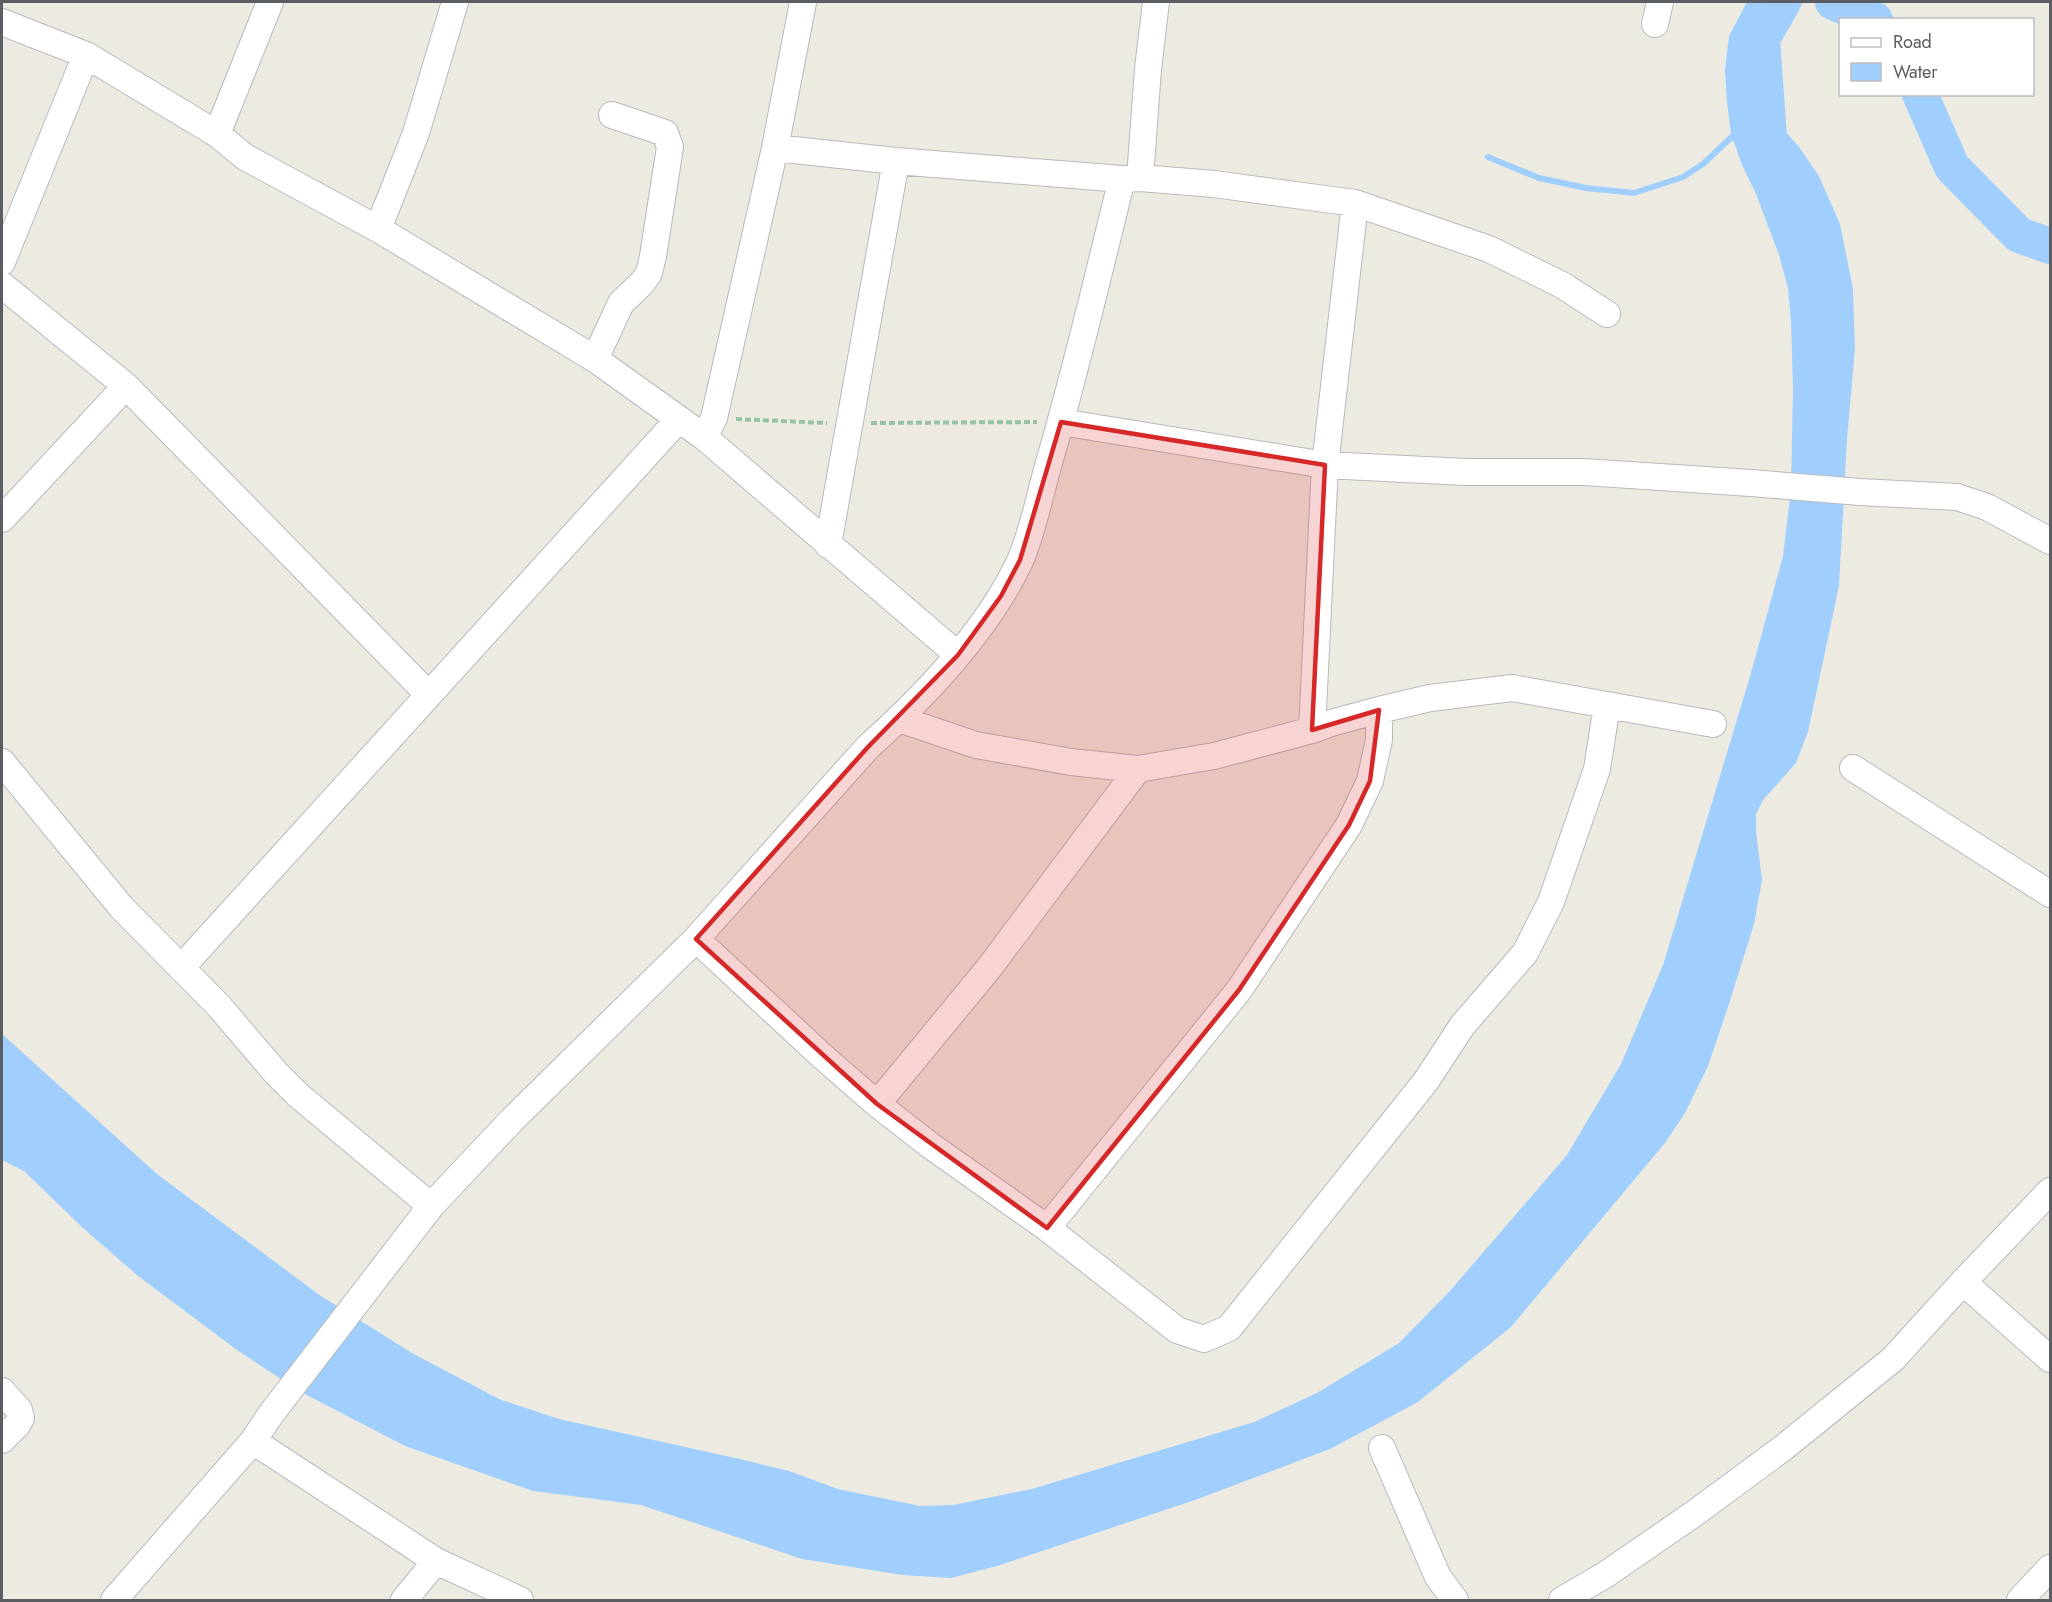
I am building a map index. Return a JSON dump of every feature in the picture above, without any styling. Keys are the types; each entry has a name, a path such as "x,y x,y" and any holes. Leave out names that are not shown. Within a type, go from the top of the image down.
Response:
{"street":[{"path":"217,134 270,2"},
{"path":"378,229 416,133 455,2"},
{"path":"709,428 775,148 803,2"},
{"path":"114,1600 253,1441 271,1414 431,1206 512,1120 696,939 868,747 899,719 958,655 1001,596 1020,560 1131,179 1156,2"},
{"path":"2,22 86,56 217,134 245,157 378,229 595,360 680,419 709,428 828,545 958,655"},
{"path":"2,262 86,56"},
{"path":"595,360 621,303 649,273 654,256 670,147 664,133 612,115"},
{"path":"775,148 896,161 1214,184 1355,202 1489,249 1562,285 1607,314"},
{"path":"828,545 896,161"},
{"path":"1312,730 1325,465 1355,202"},
{"path":"2,285 126,386 429,695"},
{"path":"2,519 126,386"},
{"path":"181,968 680,419"},
{"path":"1061,422 1325,465 1465,472 1584,472 1957,497 1987,507 2050,541"},
{"path":"899,719 976,746 1071,762 1138,769 1214,756 1430,698 1512,688 1713,724"},
{"path":"696,939 877,1104 931,1146 1047,1228 1177,1330 1204,1339 1229,1328 1425,1081 1462,1026 1526,952 1551,902 1597,770 1607,705"},
{"path":"1047,1228 1239,990 1349,825 1370,781 1378,740 1379,710"},
{"path":"2,762 122,908 218,1005 276,1073 298,1095 431,1206"},
{"path":"1853,768 2050,894"},
{"path":"877,1104 983,976 1138,769"},
{"path":"1562,1600 1605,1575 1686,1519 1783,1448 1893,1359 2050,1191"},
{"path":"1963,1282 2050,1359"},
{"path":"2,1391 19,1410 21,1418 2,1440"},
{"path":"253,1441 436,1561 520,1600"},
{"path":"1382,1448 1438,1577 1455,1600"},
{"path":"404,1600 436,1561"},
{"path":"2020,1600 2050,1570"}],"path":[{"path":"709,428 1061,422"}],"highlighted area":[{"path":"1061,422 1325,465 1312,730 1379,710 1370,781 1349,825 1239,990 1047,1228 877,1104 696,939 868,747 958,655 1001,596 1020,560"}],"water":[{"path":"1747,2 1803,2 1788,29 1765,53 1761,61 1766,101 1778,123 1799,147 1819,176 1840,224 1853,289 1855,349 1847,439 1839,586 1808,732 1796,763 1763,800 1756,814 1762,880 1754,924 1708,1066 1685,1113 1665,1143 1511,1327 1418,1402 1330,1449 1195,1500 997,1566 951,1578 902,1575 802,1559 641,1505 533,1491 405,1446 299,1391 237,1350 138,1276 84,1229 24,1171 2,1160 2,1034 157,1174 321,1296 412,1353 499,1399 559,1419 744,1460 789,1471 838,1489 920,1506 953,1505 1032,1489 1254,1422 1317,1393 1399,1343 1449,1292 1567,1155 1621,1064 1663,965 1751,673 1783,556 1791,488 1793,388 1788,288 1779,255 1731,134 1727,102 1725,70 1729,36"}],"waterway":[{"path":"1770,151 1762,39 1783,2"},
{"path":"1833,2 1870,18"},
{"path":"1921,96 1952,167 2019,235 2050,246"},
{"path":"1488,157 1539,178 1586,188 1634,193 1683,177 1703,164 1738,131"}]}
